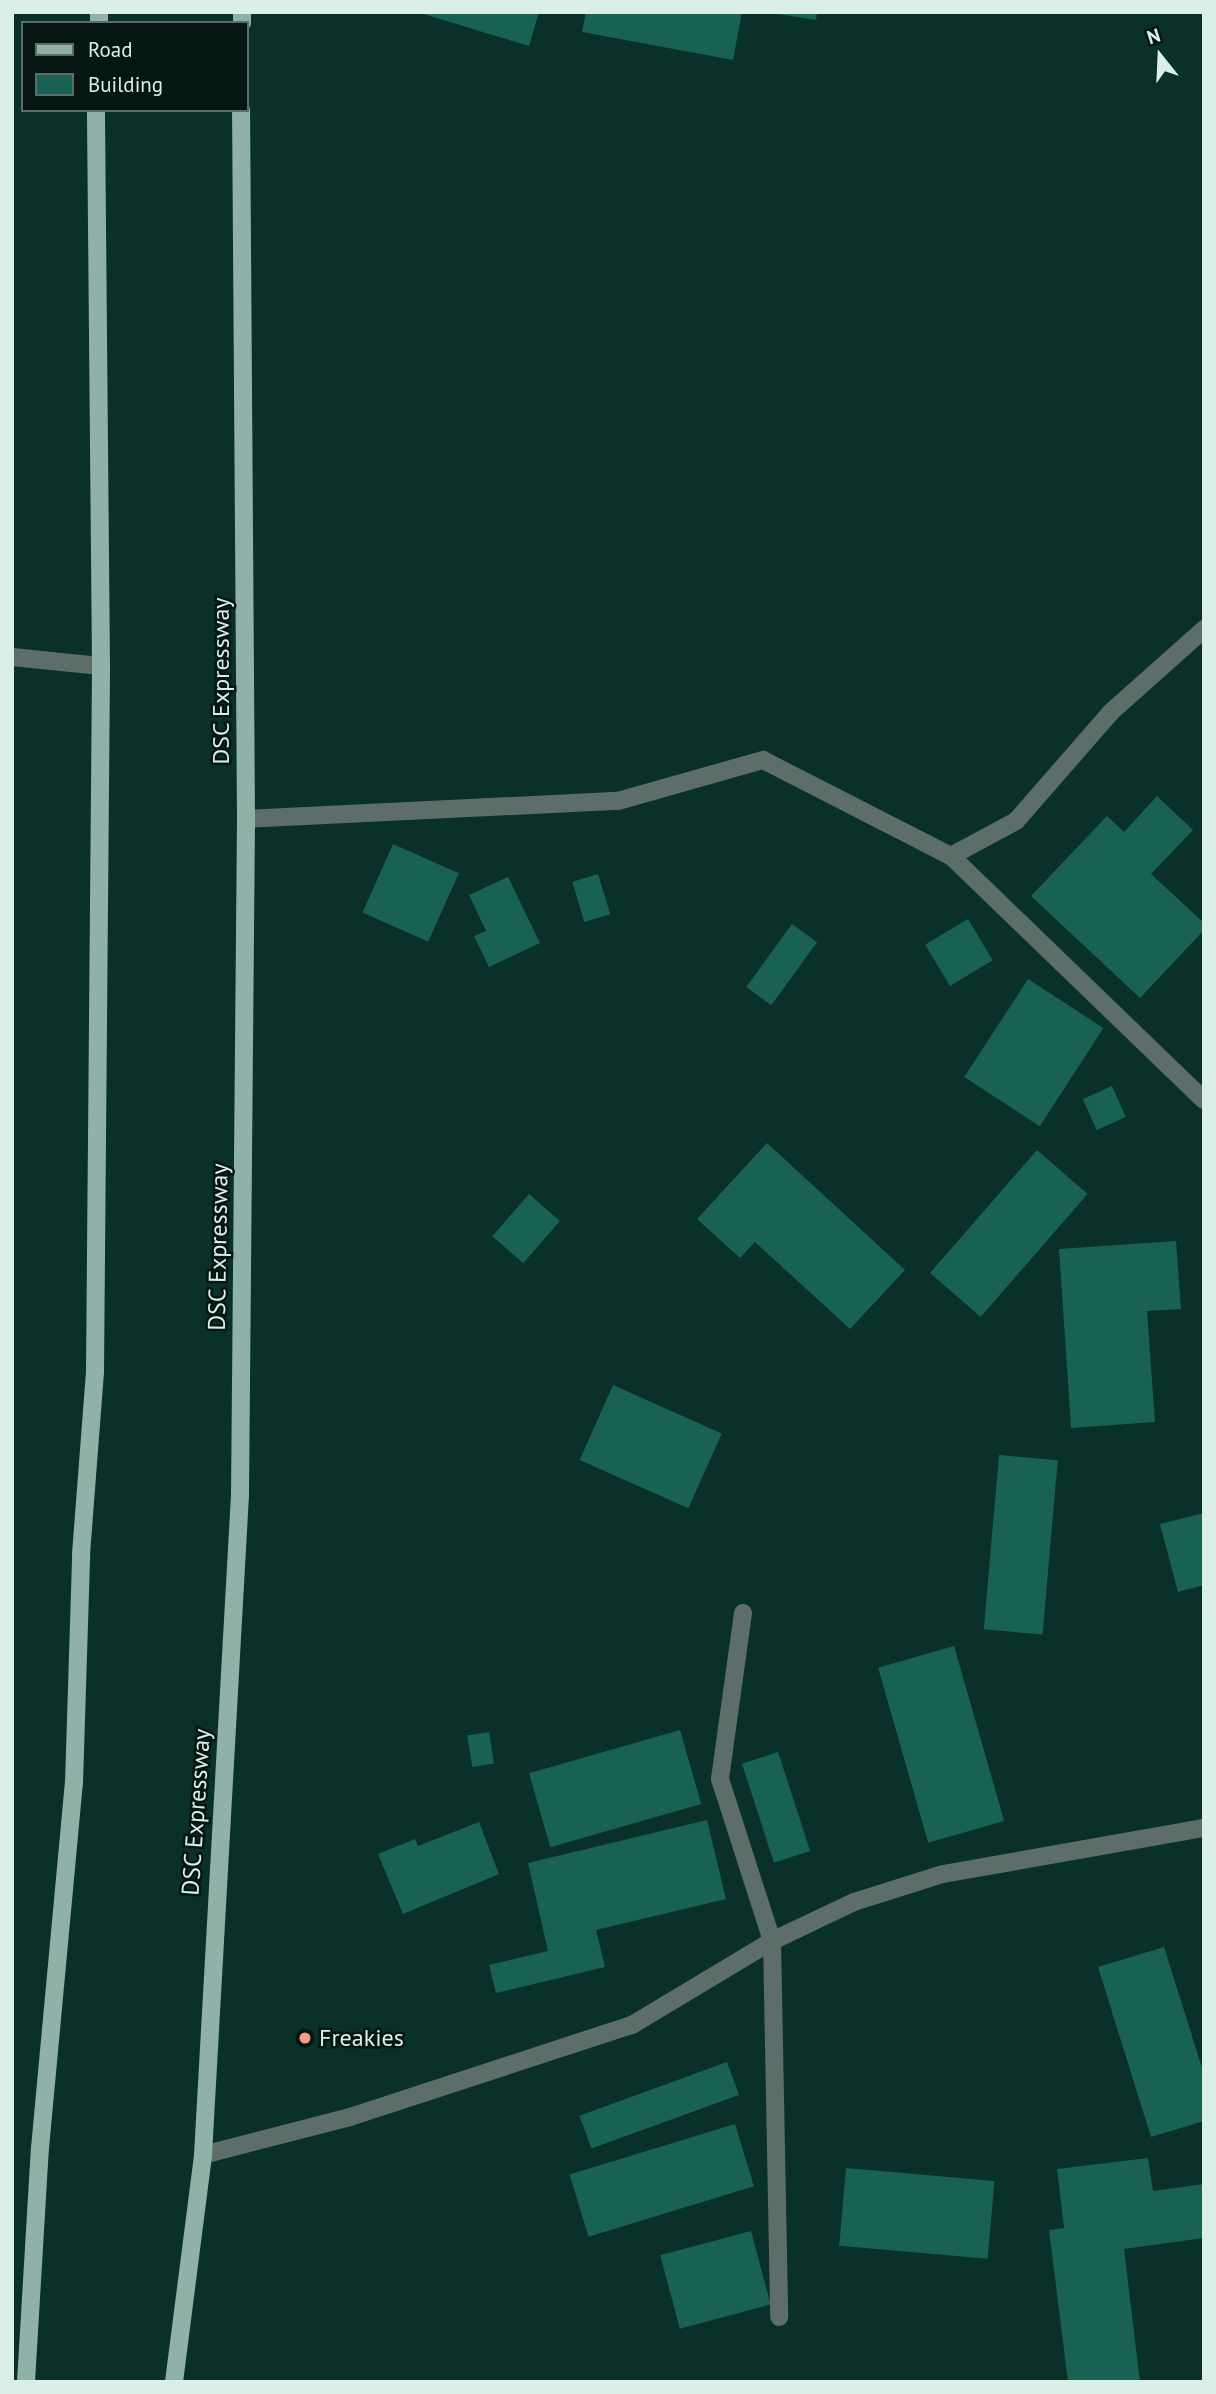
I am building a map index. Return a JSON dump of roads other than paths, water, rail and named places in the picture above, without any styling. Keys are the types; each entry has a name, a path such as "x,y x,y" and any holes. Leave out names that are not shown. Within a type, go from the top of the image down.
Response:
{"main road":[{"path":"22,2373 74,1783 81,1554 95,1372 101,666 96,112"},
{"name":"DSC Expressway","path":"174,2382 203,2155 240,1495 246,819 241,112"}],"street":[{"path":"951,856 1016,821 1111,712 1204,629"},
{"path":"12,657 101,666"},
{"path":"246,819 618,800 763,760 951,856 1204,1100"},
{"path":"743,1613 720,1779 772,1941 779,2316"},
{"path":"203,2155 350,2117 632,2025 772,1941 854,1902 943,1874 1204,1828"}],"place":[{"name":"Freakies","path":"305,2038"}]}
